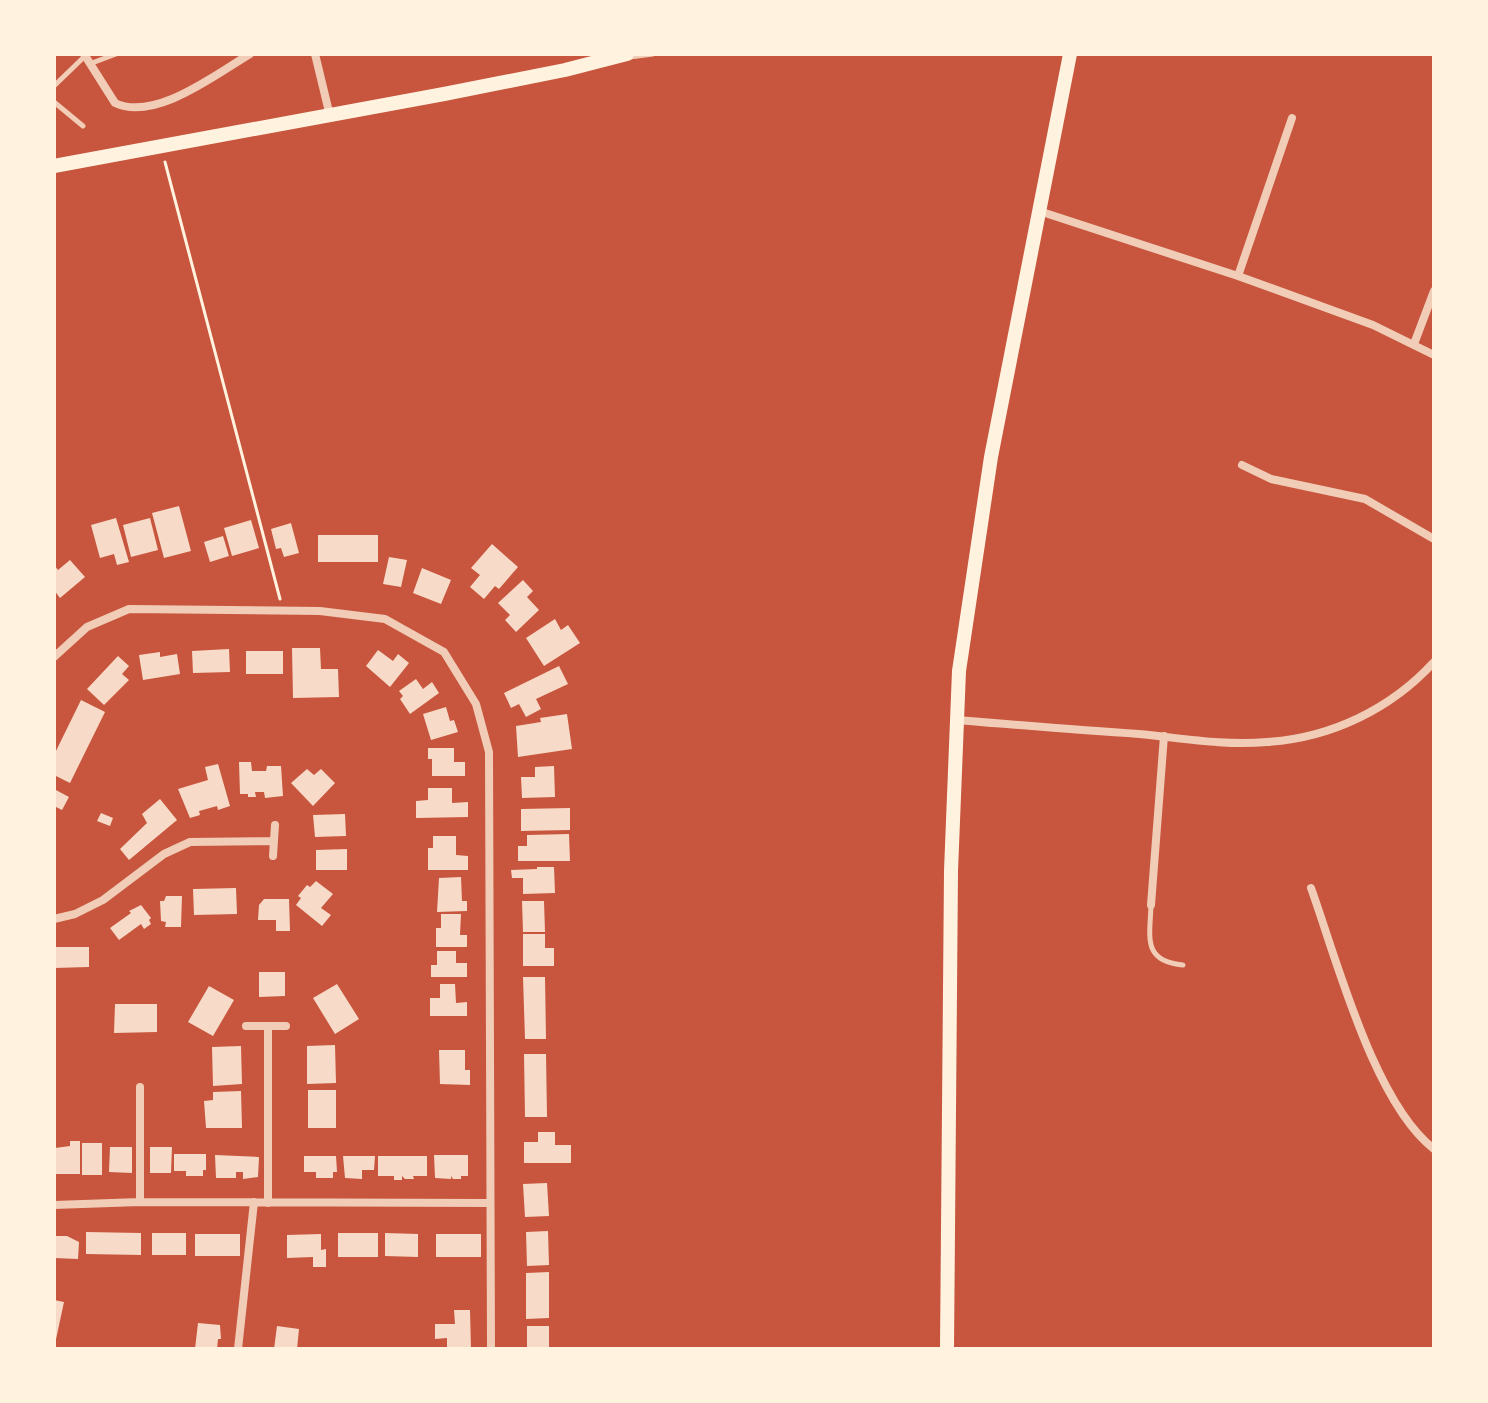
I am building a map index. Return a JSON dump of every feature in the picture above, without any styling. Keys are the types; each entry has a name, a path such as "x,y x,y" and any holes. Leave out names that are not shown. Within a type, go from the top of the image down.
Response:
{"main road":[{"path":"947,1349 951,871 962,640 977,541 1070,54"},
{"path":"55,166 330,116 621,56"}],"street":[{"path":"87,57 115,103 140,108 173,98 250,54"},
{"path":"315,54 330,116"},
{"path":"1238,276 1292,118"},
{"path":"1039,211 1238,276 1373,325 1434,355"},
{"path":"1414,344 1434,291"},
{"path":"1242,465 1271,479 1365,499 1434,539"},
{"path":"54,657 87,627 129,609 320,611 385,619 444,652 476,704 489,752 491,1349"},
{"path":"956,720 1266,743 1330,730 1387,704 1413,684 1434,662"},
{"path":"1151,905 1164,736"},
{"path":"273,856 275,825"},
{"path":"54,919 75,914 103,900 164,854 190,842 274,841"},
{"path":"1311,888 1380,1074 1404,1116 1434,1149"},
{"path":"246,1026 286,1026"},
{"path":"268,1026 268,1203"},
{"path":"140,1087 140,1202"},
{"path":"54,1205 140,1202 489,1203"},
{"path":"238,1349 254,1202"}],"lane":[{"path":"54,86 87,57 116,54"},
{"path":"621,56 653,54"},
{"path":"54,102 83,126"},
{"path":"1151,905 1150,946 1153,953 1168,963 1183,965"}],"path":[{"path":"160,146 283,611"}],"building":[{"path":"179,506 191,551 164,558 152,513"},
{"path":"116,518 129,562 117,565 114,554 100,558 91,525"},
{"path":"150,518 158,550 131,557 123,525"},
{"path":"251,520 259,548 232,556 224,528"},
{"path":"291,523 299,553 284,557 281,548 276,549 271,529"},
{"path":"318,535 378,535 378,562 318,562"},
{"path":"223,536 229,556 210,562 204,542"},
{"path":"492,544 518,567 499,589 495,586 484,599 470,587 480,575 471,568"},
{"path":"389,557 407,560 401,587 383,584"},
{"path":"70,560 85,577 60,598 54,590 54,565 58,570"},
{"path":"422,568 451,580 441,604 413,593"},
{"path":"523,580 533,591 527,597 539,610 516,632 505,620 510,615 498,603"},
{"path":"555,619 561,630 568,625 580,643 544,666 526,638"},
{"path":"292,648 320,648 321,669 338,669 339,697 293,698"},
{"path":"229,649 230,672 193,673 192,651"},
{"path":"378,650 393,661 398,654 409,663 390,687 366,666"},
{"path":"246,651 283,651 283,674 246,674"},
{"path":"160,652 160,657 177,654 180,674 143,680 139,655"},
{"path":"118,656 129,666 122,674 129,680 104,705 87,689"},
{"path":"559,666 568,684 536,699 541,709 526,717 519,704 511,708 504,693"},
{"path":"416,679 423,689 432,682 439,693 410,714 400,699 403,696 399,691"},
{"path":"81,700 105,712 70,783 54,775 54,755"},
{"path":"446,707 450,721 454,720 458,732 431,740 423,714"},
{"path":"567,714 572,749 518,757 516,726"},
{"path":"428,748 454,748 454,762 465,762 465,776 432,776 432,759 428,759"},
{"path":"239,762 251,762 252,771 281,766 283,796 265,798 264,792 255,792 256,797 240,794"},
{"path":"218,764 230,806 199,811 200,815 190,818 178,789 208,780 205,767"},
{"path":"554,766 555,797 522,798 521,777 535,777 535,767"},
{"path":"307,769 314,775 321,769 335,783 313,806 291,783"},
{"path":"428,788 452,788 452,803 468,802 468,817 416,818 416,801 428,800"},
{"path":"54,789 69,797 62,810 54,806"},
{"path":"160,799 177,820 129,860 120,849 147,823 142,814"},
{"path":"570,808 570,830 521,831 521,809"},
{"path":"101,813 113,818 110,826 97,821"},
{"path":"345,814 346,836 315,837 313,815"},
{"path":"569,834 570,861 518,861 518,846 527,846 527,835"},
{"path":"433,836 456,836 456,855 468,856 468,870 428,870 428,848 433,848"},
{"path":"347,849 347,870 316,870 316,850"},
{"path":"554,867 555,893 523,894 523,878 512,878 511,870"},
{"path":"461,877 462,901 467,901 467,911 437,912 439,878"},
{"path":"316,881 333,894 321,908 331,915 322,926 296,905 301,898 298,896 307,885 310,887"},
{"path":"236,888 237,914 194,915 193,889"},
{"path":"166,896 182,896 181,927 165,927 166,922 161,921 160,901 164,901"},
{"path":"264,899 289,899 290,931 276,931 276,920 258,920 259,905"},
{"path":"522,901 544,901 545,932 523,932"},
{"path":"141,905 151,918 151,924 144,929 141,924 119,940 110,928"},
{"path":"441,914 461,914 460,935 467,935 467,947 436,947 436,928 441,928"},
{"path":"523,934 545,934 545,948 554,948 554,966 523,966"},
{"path":"54,947 89,947 89,967 54,968"},
{"path":"437,951 456,951 456,963 467,963 467,977 431,977 431,965 437,965"},
{"path":"259,972 285,972 285,996 259,997"},
{"path":"523,977 545,977 546,1039 525,1039"},
{"path":"337,984 359,1019 335,1034 313,998"},
{"path":"440,984 455,984 456,1003 467,1002 467,1016 430,1016 430,998 440,998"},
{"path":"209,986 234,1000 213,1036 188,1022"},
{"path":"115,1004 157,1004 157,1032 114,1033"},
{"path":"335,1045 336,1083 307,1084 307,1046"},
{"path":"241,1046 242,1084 213,1086 212,1047"},
{"path":"439,1050 465,1050 465,1070 470,1070 470,1085 440,1084"},
{"path":"524,1054 546,1054 547,1117 525,1117"},
{"path":"308,1090 336,1090 336,1128 308,1128"},
{"path":"241,1091 242,1128 206,1128 204,1101 213,1100 213,1092"},
{"path":"538,1132 555,1132 555,1145 571,1145 571,1163 524,1163 524,1142 538,1142"},
{"path":"70,1141 80,1141 80,1174 55,1174 55,1148 70,1146"},
{"path":"82,1143 102,1143 102,1175 82,1175"},
{"path":"110,1147 132,1147 132,1173 109,1172"},
{"path":"150,1147 172,1147 171,1173 150,1173"},
{"path":"174,1154 206,1154 203,1176 186,1176 186,1171 174,1171"},
{"path":"215,1155 259,1157 258,1177 243,1179 243,1172 236,1172 236,1178 216,1178"},
{"path":"434,1155 468,1155 468,1176 461,1176 461,1179 451,1176 451,1179 435,1178"},
{"path":"304,1156 336,1156 337,1172 333,1172 333,1178 316,1178 316,1172 304,1172"},
{"path":"343,1156 375,1156 374,1170 362,1170 362,1179 345,1178"},
{"path":"378,1156 427,1156 427,1176 405,1179 402,1176 402,1180 394,1180 394,1176 378,1176"},
{"path":"547,1183 549,1216 525,1217 523,1184"},
{"path":"548,1231 549,1265 527,1266 526,1232"},
{"path":"86,1232 141,1233 141,1255 86,1254"},
{"path":"152,1233 186,1233 186,1255 152,1255"},
{"path":"338,1233 378,1233 378,1257 338,1257"},
{"path":"385,1233 418,1234 418,1257 385,1256"},
{"path":"195,1234 240,1234 240,1256 195,1256"},
{"path":"321,1234 321,1250 326,1249 326,1267 313,1267 313,1257 287,1258 287,1235"},
{"path":"436,1234 481,1234 481,1257 436,1257"},
{"path":"55,1236 67,1236 79,1242 78,1259 54,1258"},
{"path":"549,1272 549,1318 526,1319 526,1273"},
{"path":"54,1300 64,1302 55,1344 54,1343"},
{"path":"454,1310 470,1310 471,1349 447,1349 447,1338 435,1339 435,1324 455,1324"},
{"path":"198,1323 220,1325 221,1339 218,1339 217,1349 195,1349"},
{"path":"277,1326 299,1329 297,1349 274,1349"},
{"path":"527,1326 549,1326 549,1349 527,1349"}]}
